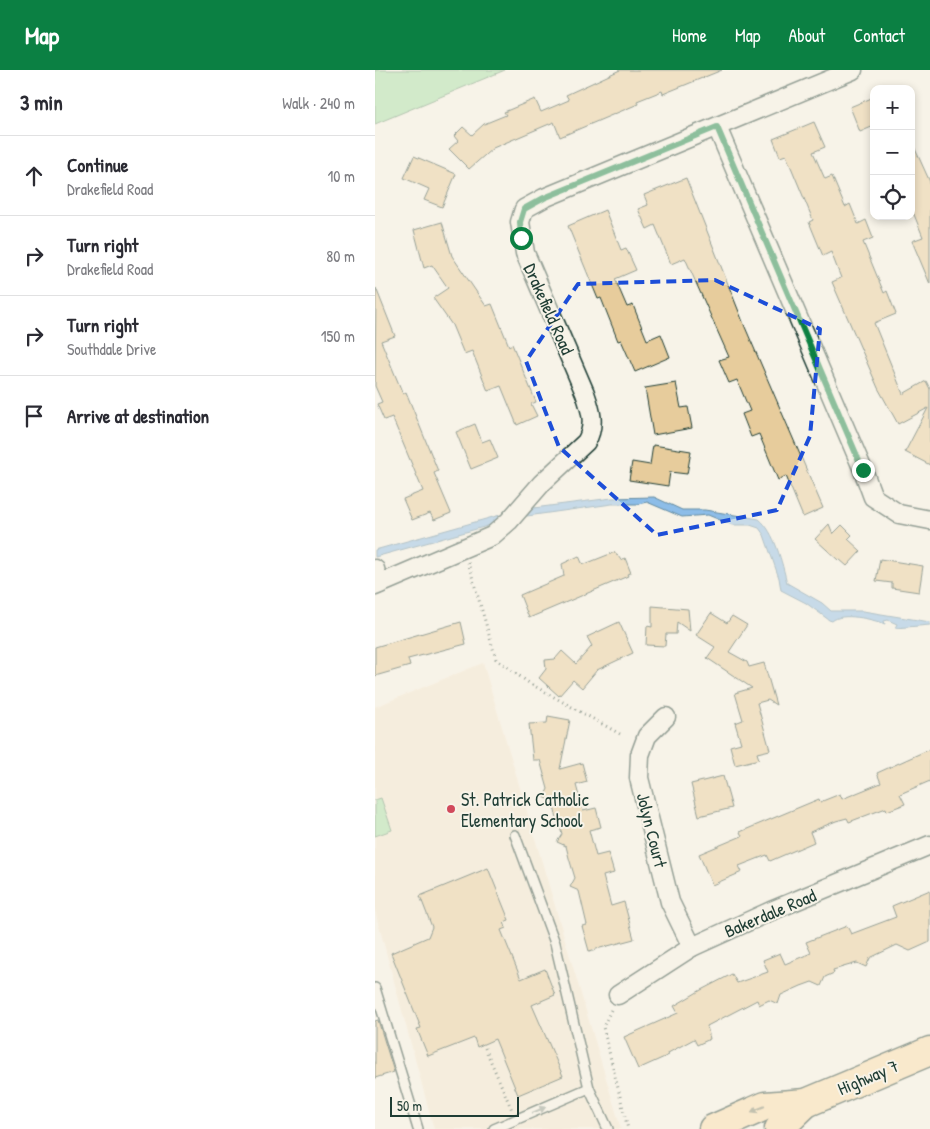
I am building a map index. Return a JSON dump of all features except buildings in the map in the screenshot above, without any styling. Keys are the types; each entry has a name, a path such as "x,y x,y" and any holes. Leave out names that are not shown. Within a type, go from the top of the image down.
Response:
{"main road":[{"name":"Highway 7","path":"713,1129 765,1106 806,1103 930,1051"},
{"name":"Highway 7","path":"779,1129 806,1103"}],"street":[{"name":"Drakefield Road","path":"376,580 492,536 509,521 542,483 586,442 591,434 592,410 525,253 520,222 524,209 544,198 853,70"},
{"path":"717,127 873,497 899,514 930,520"},
{"name":"Jolyn Court","path":"666,717 647,736 640,755 639,778 670,902 691,947"},
{"name":"Bakerdale Road","path":"617,996 691,947 771,911 930,845"}],"lane":[{"path":"515,835 555,943 589,1088 607,1129"},
{"path":"375,988 418,1129"},
{"path":"494,1129 589,1088"}],"path":[{"path":"464,547 496,659 529,682 620,734"},
{"path":"617,996 603,1026 628,1129"},
{"path":"485,1048 516,1120"}],"highlighted area":[{"path":"715,280 820,329 810,436 777,510 657,535 559,447 526,361 578,284"}],"shaded area":[{"name":"St. Patrick Catholic Elementary School","path":"483,663 621,1129 434,1129 375,911 375,707"}],"green space":[{"path":"375,70 505,70 375,124"},
{"path":"381,798 392,830 375,836 375,800"}],"water":[{"path":"654,497 682,510 705,510 759,519 774,540 787,583 822,603 831,611 863,611 930,622 930,625 895,628 897,624 888,620 884,621 885,624 865,618 843,617 832,621 829,620 806,603 781,590 779,578 764,535 759,528 750,525 732,525 708,515 682,517 647,502 612,504 520,517 375,557 375,550 518,510 612,498"}],"place":[{"name":"St. Patrick Catholic Elementary School","path":"451,809"}],"route":[{"path":"521,238 520,222 524,209 544,198 717,127 863,470"}]}
